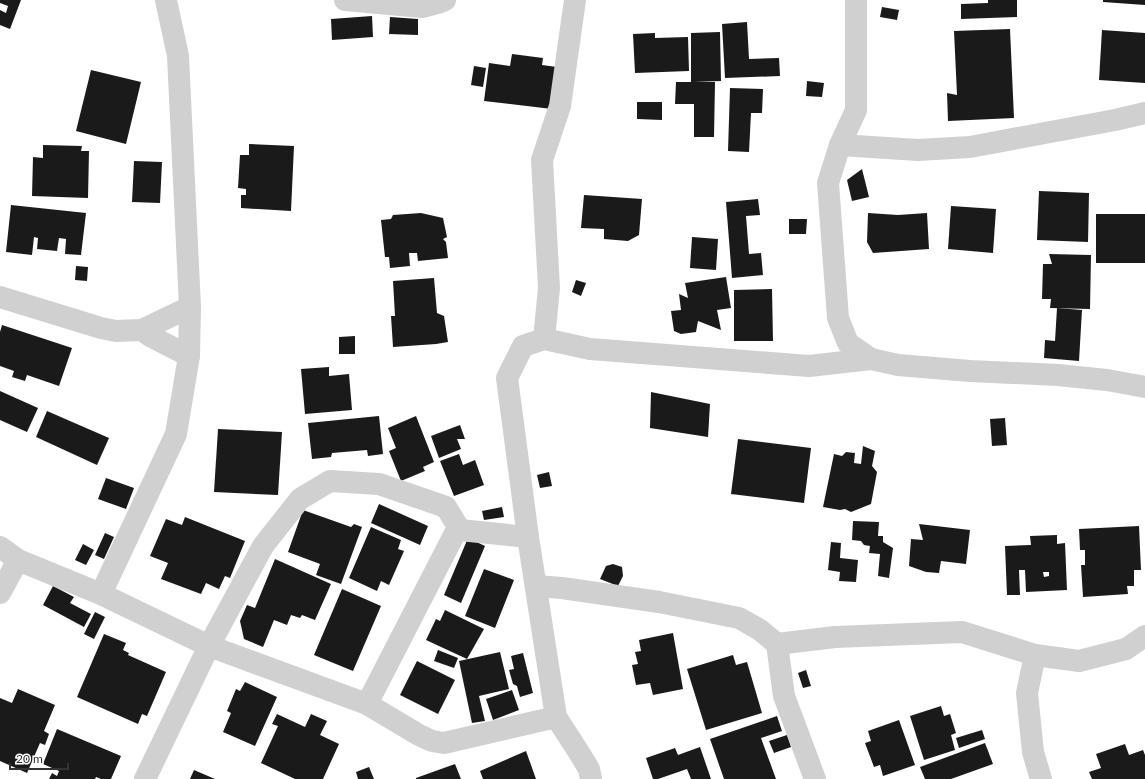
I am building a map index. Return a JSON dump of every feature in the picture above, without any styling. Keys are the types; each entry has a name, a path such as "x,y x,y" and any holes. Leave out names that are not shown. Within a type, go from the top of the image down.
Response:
{"street":[{"path":"101,594 176,434 189,356 190,306 178,56 166,0"},
{"path":"346,0 422,7 445,0"},
{"path":"544,338 549,288 542,160 560,106 575,0"},
{"path":"856,0 856,110 840,145 828,183 838,318 848,343 871,359"},
{"path":"840,145 918,150 970,147 1145,113"},
{"path":"0,297 101,328 116,331 142,330 190,306"},
{"path":"142,330 150,336 189,356"},
{"path":"591,779 589,770 556,717 528,537 507,378 523,346 544,338 590,349 809,366 871,359 898,365 1058,375 1107,380 1145,387"},
{"path":"145,779 209,646 264,546 300,499 330,482 379,484 446,507 460,530"},
{"path":"367,704 454,535 460,530 528,537"},
{"path":"0,547 18,560 101,594 209,646 367,704 419,736 432,740 444,743 556,717"},
{"path":"0,593 18,560"},
{"path":"536,586 562,588 659,602 739,618 760,630 776,644 784,696 815,779"},
{"path":"776,644 834,637 962,632 1035,655 1080,661 1126,649 1145,636"},
{"path":"1035,655 1027,694 1033,752 1041,779"}],"building":[{"path":"0,0 21,0 10,29 0,25 0,10 6,13 8,6 0,3"},
{"path":"988,0 1017,0 1017,17 961,19 961,4 988,3"},
{"path":"1103,0 1145,0 1145,5 1103,2"},
{"path":"882,7 899,10 897,20 880,17"},
{"path":"372,16 373,37 332,40 331,19"},
{"path":"390,17 418,19 418,35 389,34"},
{"path":"747,22 749,59 779,58 780,76 725,78 722,24"},
{"path":"1010,29 1014,118 948,121 947,93 957,95 954,31"},
{"path":"1102,30 1145,33 1145,83 1099,80"},
{"path":"720,32 721,81 694,82 715,82 714,137 694,137 694,104 675,104 676,82 691,82 691,33"},
{"path":"655,33 655,38 688,37 689,71 635,73 633,34"},
{"path":"512,54 543,58 542,65 557,67 552,109 484,101 489,63 510,66"},
{"path":"474,66 486,68 483,87 471,85"},
{"path":"91,70 141,82 126,144 76,131"},
{"path":"807,81 824,83 822,97 806,96"},
{"path":"730,88 763,89 762,113 751,113 749,152 728,151"},
{"path":"637,102 662,102 662,120 637,119"},
{"path":"249,144 294,146 291,211 241,208 241,195 246,195 246,189 238,188 240,155 249,155"},
{"path":"43,145 82,146 81,151 89,151 88,198 32,196 33,157 43,158"},
{"path":"134,161 162,162 160,203 132,202"},
{"path":"862,169 869,197 852,201 847,180"},
{"path":"1039,191 1089,193 1088,242 1037,240"},
{"path":"584,195 642,199 639,235 628,241 604,239 604,229 581,228"},
{"path":"758,199 760,215 746,216 749,254 761,253 763,275 732,278 726,202"},
{"path":"11,205 86,213 81,255 65,254 66,239 59,238 57,251 37,249 38,238 34,237 32,255 6,252"},
{"path":"951,206 996,209 993,253 948,249"},
{"path":"421,213 443,218 447,237 443,239 446,242 448,258 418,261 417,253 409,253 410,266 390,268 389,257 385,257 381,220 391,219 393,215"},
{"path":"868,213 898,215 927,213 929,249 873,253 867,242"},
{"path":"1096,214 1145,214 1145,263 1096,263"},
{"path":"789,219 807,219 806,234 789,234"},
{"path":"692,237 718,239 716,270 690,268"},
{"path":"1049,254 1091,255 1090,309 1050,308 1051,299 1042,299 1043,264 1052,264"},
{"path":"76,266 88,267 87,281 75,280"},
{"path":"726,277 731,308 717,310 721,330 698,321 696,332 681,334 674,331 671,311 681,310 679,294 688,298 685,283"},
{"path":"434,278 437,313 444,316 448,342 393,347 391,316 395,316 393,281"},
{"path":"576,280 586,283 581,296 572,292"},
{"path":"772,289 773,341 734,341 734,290"},
{"path":"1057,308 1082,310 1079,361 1044,358 1045,340 1055,341"},
{"path":"2,325 72,348 59,386 27,375 25,381 12,377 14,371 0,366 0,332"},
{"path":"355,336 355,354 339,354 339,337"},
{"path":"329,367 329,376 349,374 352,410 305,414 301,369"},
{"path":"0,391 38,408 27,432 0,420"},
{"path":"651,392 710,404 708,437 650,428"},
{"path":"47,411 109,438 97,465 36,437"},
{"path":"379,416 383,454 368,456 367,450 332,453 331,457 312,459 308,423"},
{"path":"416,416 434,462 423,467 425,471 401,481 389,451 396,448 388,428"},
{"path":"1005,418 1007,445 992,446 990,419"},
{"path":"460,425 465,439 457,439 461,449 439,458 431,436"},
{"path":"218,429 282,432 278,495 214,492"},
{"path":"738,439 811,448 804,503 731,494"},
{"path":"863,446 875,451 872,466 877,472 871,504 851,512 845,509 840,510 823,507 834,454 842,456 846,452 855,453 854,463 861,464"},
{"path":"459,454 463,465 475,460 484,485 454,496 440,461"},
{"path":"549,472 552,486 540,488 537,475"},
{"path":"106,478 134,488 126,509 98,499"},
{"path":"379,504 428,526 420,545 371,523"},
{"path":"502,507 504,517 484,520 482,511"},
{"path":"303,510 351,527 354,524 362,527 341,584 316,575 320,564 288,552"},
{"path":"185,517 245,541 230,578 225,576 219,589 206,583 201,594 161,579 168,563 150,556 166,519 182,525"},
{"path":"853,521 879,522 878,536 883,536 883,542 893,548 889,578 878,576 880,554 869,553 870,546 864,545 861,541 852,540"},
{"path":"919,524 970,530 966,564 941,561 939,573 926,572 909,566 911,539 923,540"},
{"path":"1139,526 1141,570 1134,570 1134,586 1127,586 1128,594 1083,597 1081,565 1085,565 1085,550 1080,550 1079,529"},
{"path":"371,527 401,540 398,549 404,551 389,585 381,581 377,591 349,578"},
{"path":"105,533 114,537 104,559 95,555"},
{"path":"1057,535 1057,544 1065,543 1067,590 1026,592 1025,570 1019,570 1020,595 1007,595 1005,546 1031,545 1030,536","holes":["1043,572 1049,572 1049,576 1044,577"]},
{"path":"468,538 485,546 461,603 444,595"},
{"path":"831,542 841,543 840,558 858,560 856,582 839,581 840,572 828,570"},
{"path":"83,544 94,550 86,565 75,560"},
{"path":"275,559 331,584 315,620 302,615 300,618 291,615 287,625 274,620 263,647 244,639 240,621 247,605 255,608"},
{"path":"613,564 622,567 623,576 618,586 600,579 606,566"},
{"path":"484,569 514,580 495,628 465,616"},
{"path":"53,586 74,597 70,603 91,614 84,627 43,605"},
{"path":"342,589 381,606 353,671 314,655"},
{"path":"445,610 484,629 467,659 426,640 436,619 440,621"},
{"path":"95,612 105,617 94,639 84,634"},
{"path":"673,633 683,689 653,695 650,683 636,685 632,665 638,664 635,652 641,651 639,640"},
{"path":"104,634 126,643 123,650 129,653 128,655 166,672 147,716 142,714 138,724 77,697"},
{"path":"438,650 458,658 454,668 434,661"},
{"path":"500,652 509,689 479,696 485,721 472,723 459,661"},
{"path":"523,653 533,693 520,697 517,686 513,684 509,670 514,669 511,656"},
{"path":"733,655 736,665 747,662 762,713 706,730 687,669"},
{"path":"417,661 455,680 438,714 400,695"},
{"path":"806,670 811,686 803,688 798,673"},
{"path":"245,682 277,697 255,746 223,732 231,713 227,711 236,689 240,691"},
{"path":"18,689 55,705 44,731 49,734 45,745 40,743 27,773 0,761 0,698 12,703"},
{"path":"512,690 519,710 493,720 486,699"},
{"path":"941,706 944,716 950,714 956,733 951,735 955,750 924,760 910,716"},
{"path":"277,714 305,727 311,714 327,721 320,735 339,744 323,779 295,779 261,763 278,726 272,724"},
{"path":"777,716 782,731 761,738 776,779 724,779 710,739"},
{"path":"899,720 915,765 883,776 880,765 874,767 865,743 871,741 868,731"},
{"path":"57,729 121,756 111,779 101,779 96,777 95,779 49,779 52,773 57,776 59,771 43,764"},
{"path":"982,730 985,739 959,748 956,738"},
{"path":"787,735 791,747 774,753 769,741"},
{"path":"985,743 993,764 951,779 925,779 920,767"},
{"path":"1125,744 1129,755 1143,750 1145,755 1145,779 1092,779 1089,772 1101,768 1096,754"},
{"path":"700,747 711,779 691,779 687,769 658,779 653,779 646,758 675,748 678,755"},
{"path":"526,751 536,779 483,779 480,771"},
{"path":"455,764 461,779 416,779 416,778"},
{"path":"369,767 374,779 358,779 356,772"},
{"path":"194,770 215,779 190,779"}]}
